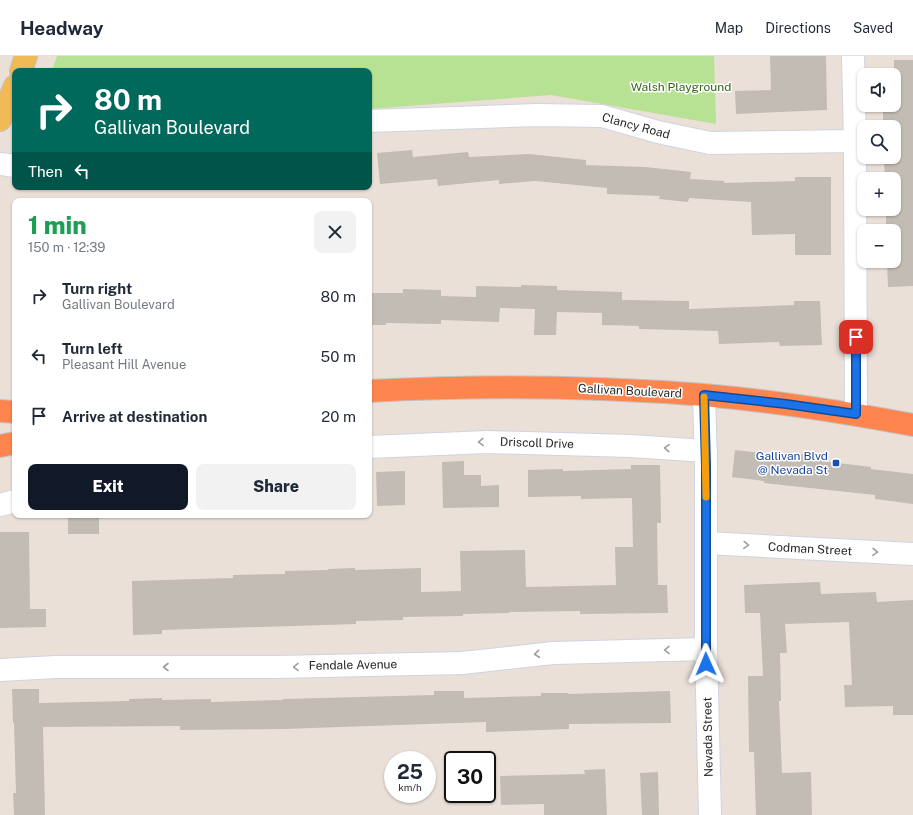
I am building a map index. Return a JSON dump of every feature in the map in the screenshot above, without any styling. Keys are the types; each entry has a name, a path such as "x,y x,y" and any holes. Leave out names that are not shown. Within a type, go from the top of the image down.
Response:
{"highway":[{"name":"Gallivan Boulevard","path":"372,391 539,386 592,388 704,395 786,404 913,424"},
{"path":"0,411 12,412"},
{"path":"0,446 12,444"}],"main road":[{"path":"22,68 26,56"},
{"path":"0,120 9,93"}],"street":[{"path":"853,56 855,141 856,414"},
{"name":"Clancy Road","path":"372,121 536,115 602,116 658,132 710,143 855,141"},
{"path":"0,164 12,166"},
{"name":"Nevada Street","path":"704,395 707,543 706,649 710,815"},
{"name":"Driscoll Drive","path":"372,447 487,442 631,446 706,451"},
{"path":"0,505 12,502"},
{"name":"Codman Street","path":"707,543 913,554"},
{"name":"Fendale Avenue","path":"0,670 56,667 277,667 462,663 553,653 706,649"}],"green space":[{"name":"Walsh Playground","path":"57,56 714,56 716,124 551,95 372,109 372,68 53,68"}],"building":[{"path":"770,56 826,56 827,110 736,114 735,91 771,90"},
{"path":"894,60 913,60 913,286 888,287 887,268 901,268 901,224 886,224 886,216 901,216 901,172 885,172 884,164 901,164 901,120 883,120 883,112 901,112 901,68 894,68"},
{"path":"412,150 413,157 468,152 469,157 529,154 586,160 586,165 645,167 691,172 690,179 724,181 724,183 795,181 795,177 831,177 831,255 795,255 795,234 752,235 751,202 689,198 688,202 659,199 660,196 607,194 607,188 535,181 499,184 499,180 438,186 437,179 380,184 377,153"},
{"path":"521,285 557,286 557,290 622,292 622,300 689,301 689,309 794,305 794,301 820,301 822,345 780,346 779,342 719,344 718,331 639,329 639,326 602,325 602,313 557,312 556,335 534,335 535,309 500,308 499,322 441,320 441,324 386,323 386,325 372,325 372,293 403,293 403,289 441,290 441,296 476,297 476,286 521,287"},
{"path":"735,450 785,456 785,452 814,456 813,460 913,474 913,504 875,499 875,495 764,483 764,481 732,477"},
{"path":"464,461 464,475 481,475 481,486 499,485 499,507 443,508 442,462"},
{"path":"631,465 660,465 661,523 657,523 658,585 667,585 668,613 580,614 580,611 509,612 463,614 463,616 403,617 403,620 356,621 356,624 162,630 162,634 133,635 132,581 233,578 233,575 285,574 285,571 328,569 355,568 355,570 421,568 421,592 461,591 460,551 525,550 526,587 616,585 615,547 633,547 632,498 581,499 581,496 528,497 528,470 563,469 563,471 631,469"},
{"path":"405,471 405,505 377,506 376,472"},
{"path":"68,518 99,518 99,534 68,534"},
{"path":"0,532 29,532 30,609 46,609 46,627 0,628"},
{"path":"820,582 821,594 876,592 877,602 913,600 913,715 893,715 893,706 845,707 844,685 852,685 849,622 785,624 787,653 780,653 781,701 779,701 782,773 811,772 812,815 756,815 754,752 749,752 748,676 763,676 760,613 745,613 744,585"},
{"path":"12,689 39,689 39,703 129,701 129,699 162,698 162,700 211,699 211,702 283,700 434,695 434,691 464,691 464,698 541,696 541,693 568,694 670,691 671,723 569,724 569,729 486,732 486,722 283,729 180,730 180,726 43,727 45,815 14,815 13,793 16,793"},
{"path":"605,769 607,815 544,815 544,804 501,805 500,776 585,774 584,770"},
{"path":"658,772 659,815 642,815 640,773"}],"slow traffic":[{"path":"704,397 706,497"}],"place":[{"name":"Gallivan Blvd @ Nevada St","path":"836,463"}],"route":[{"path":"706,664 707,543 704,395 764,401 856,414 856,337"}]}
